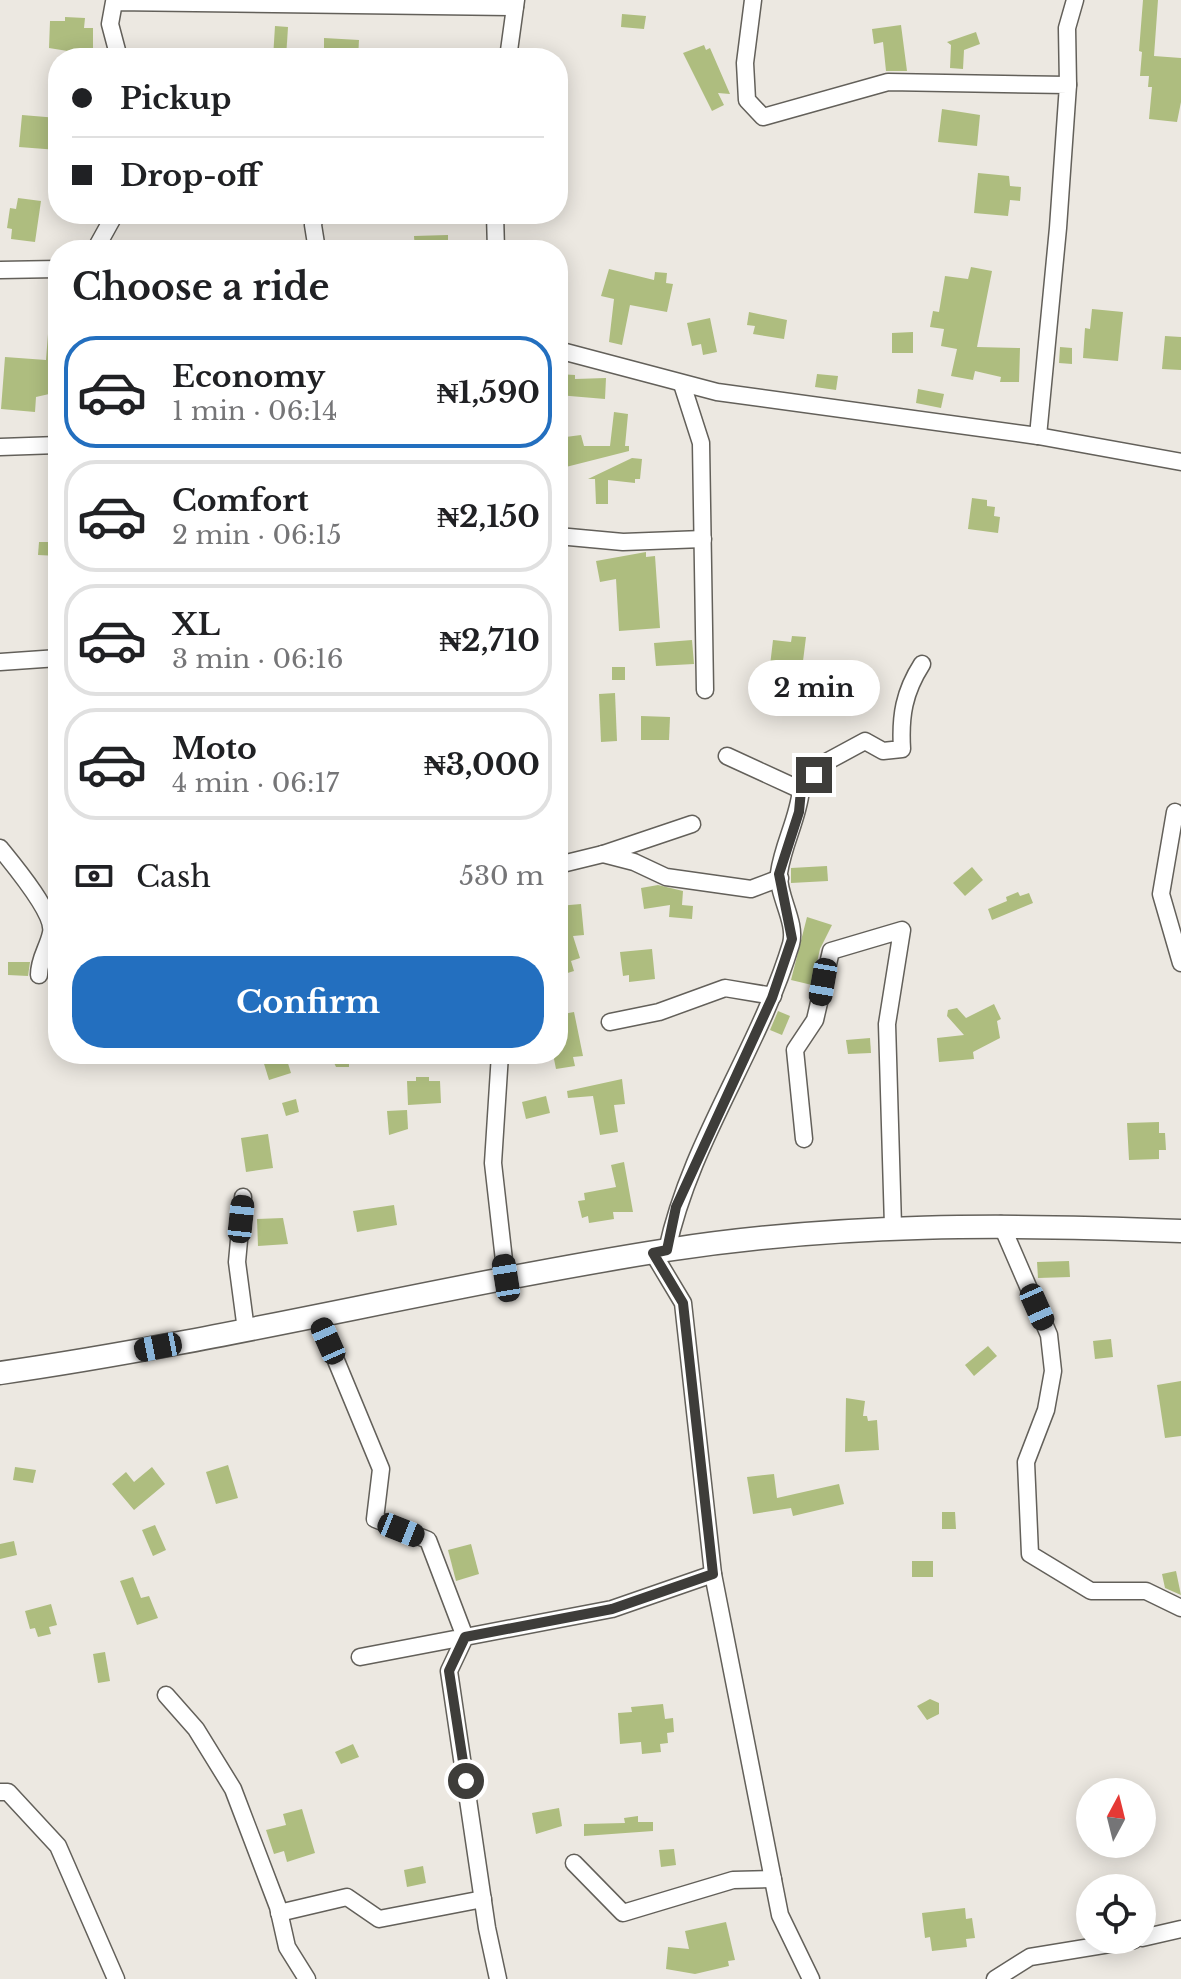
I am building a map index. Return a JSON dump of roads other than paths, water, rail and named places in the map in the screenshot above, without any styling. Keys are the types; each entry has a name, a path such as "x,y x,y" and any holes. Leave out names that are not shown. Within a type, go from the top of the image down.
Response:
{"street":[{"path":"753,0 745,63 747,100 763,117 888,82 1068,85"},
{"path":"1038,436 1058,228 1068,85 1067,28 1075,0"},
{"path":"116,48 110,24 114,2 515,3 509,48"},
{"path":"0,270 48,269"},
{"path":"568,352 682,384 983,431 1038,436 1181,462"},
{"path":"682,384 701,443 705,690"},
{"path":"0,447 48,445"},
{"path":"568,537 623,542 703,539"},
{"path":"0,662 48,659"},
{"path":"811,1979 780,1915 713,1574 683,1303 660,1251 676,1207 773,996 792,939 780,878 799,812 801,790 828,761 865,741 883,751 902,749 900,726 906,690 922,664"},
{"path":"727,756 801,790"},
{"path":"1175,812 1161,894 1181,963"},
{"path":"568,863 692,824"},
{"path":"0,848 48,912"},
{"path":"603,854 634,862 666,877 751,889 780,878"},
{"path":"804,1139 795,1050 815,1020 831,951 902,930 887,1024 893,1226"},
{"path":"39,975 39,961 48,939"},
{"path":"610,1022 659,1012 725,988 773,996"},
{"path":"499,1064 493,1163 506,1278"},
{"path":"243,1197 237,1262 246,1330"},
{"path":"1001,1224 1049,1335 1053,1371 1046,1410 1026,1462 1030,1554 1091,1591 1146,1591 1181,1608"},
{"path":"0,1373 318,1317 506,1278 660,1251 893,1226 1001,1224 1181,1231"},
{"path":"318,1317 381,1469 375,1519 428,1540 465,1637 449,1671 498,1979"},
{"path":"360,1657 612,1609 713,1574"},
{"path":"166,1695 196,1729 233,1789 279,1913 287,1947 307,1979"},
{"path":"0,1792 8,1792 58,1846 116,1979"},
{"path":"574,1863 623,1913 733,1880 773,1879"},
{"path":"279,1913 347,1897 379,1919 483,1899"},
{"path":"1156,1935 1181,1929"},
{"path":"995,1979 1030,1957 1076,1949"}]}
